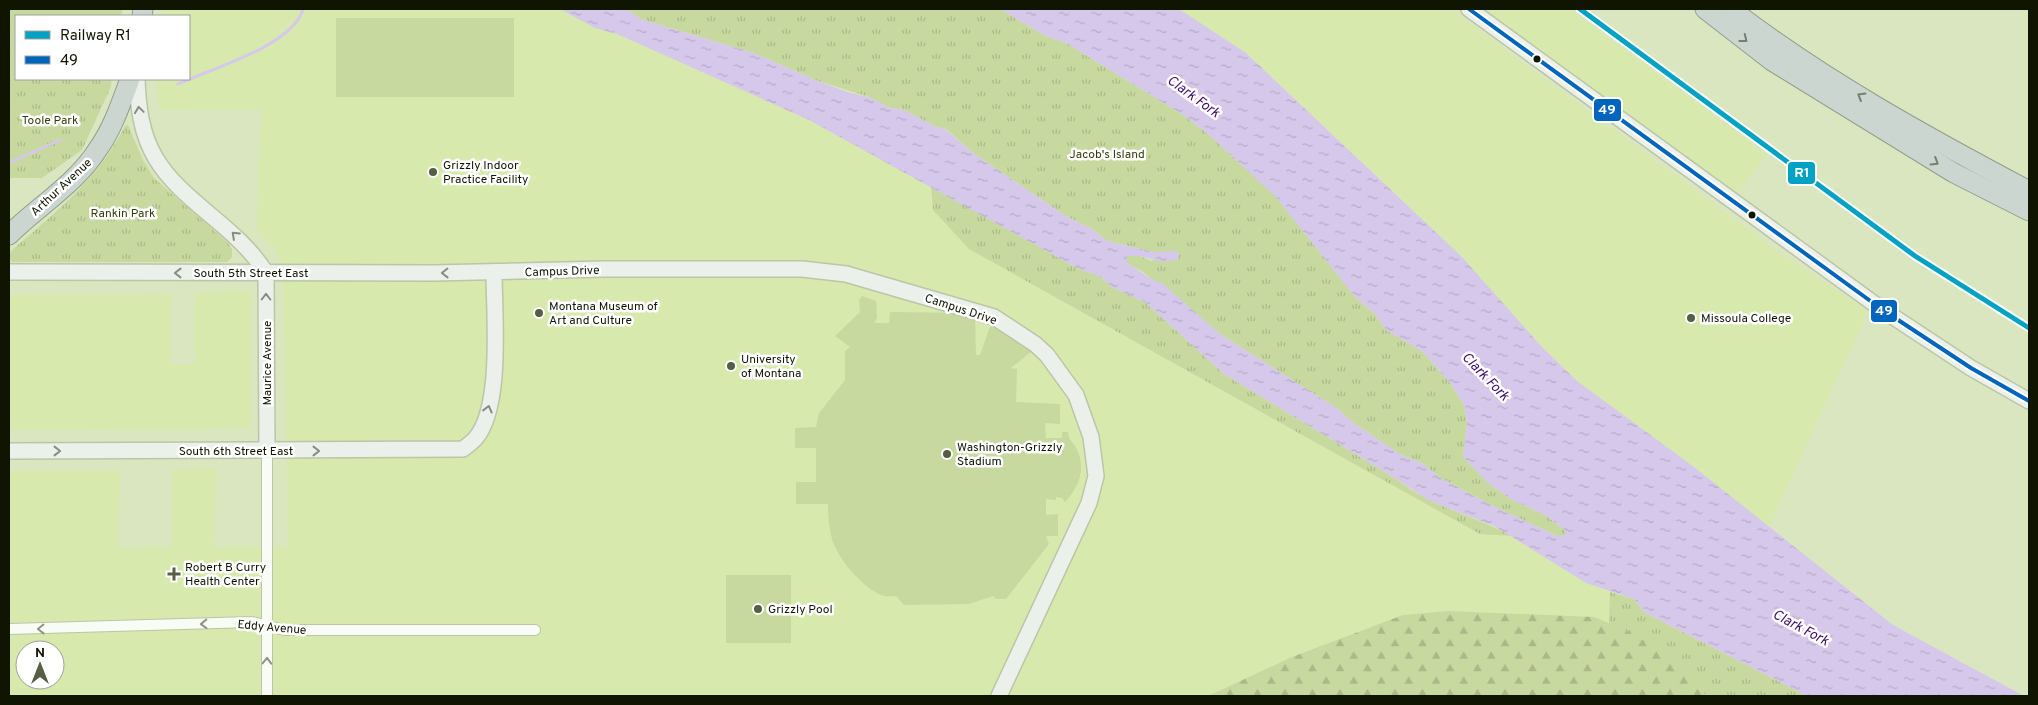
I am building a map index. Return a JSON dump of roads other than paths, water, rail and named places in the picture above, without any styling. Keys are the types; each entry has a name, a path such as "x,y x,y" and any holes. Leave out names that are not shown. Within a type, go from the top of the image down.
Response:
{"highway":[{"path":"1705,9 1772,60 1899,128 1961,155 2029,191"},
{"path":"1731,9 1780,47 1899,128 1954,173 2029,211"},
{"name":"Arthur Avenue","path":"9,235 83,169 98,150 115,120 130,80"},
{"path":"9,223 83,169"}],"street":[{"path":"1469,9 1880,308 1971,368 2029,401"},
{"path":"137,80 142,126 155,157 183,189 250,249 266,273"},
{"name":"Campus Drive","path":"494,272 627,269 829,271 846,274 994,317 1035,344 1058,368 1076,395 1092,436 1096,476 1090,503 999,696"},
{"name":"South 5th Street East","path":"9,272 494,272"},
{"name":"South 6th Street East","path":"9,451 463,449 475,438 482,426 491,395 494,355 494,272"},
{"name":"Maurice Avenue","path":"266,273 267,696"},
{"name":"Eddy Avenue","path":"9,629 252,622 284,630 535,630"}],"water":[{"name":"Clark Fork","path":"560,9 625,9 643,20 754,53 815,80 850,93 869,97 890,108 904,110 936,127 945,129 973,153 1064,215 1092,229 1107,241 1154,252 1178,251 1179,257 1177,260 1162,262 1140,256 1127,256 1127,263 1162,283 1220,334 1338,409 1351,421 1401,455 1422,463 1439,477 1491,505 1557,536 1565,535 1565,530 1545,515 1512,500 1488,483 1463,457 1467,423 1464,405 1451,384 1423,352 1386,330 1375,314 1356,298 1275,196 1207,133 1180,113 1068,44 1046,36 1000,9 1179,9 1246,53 1462,257 1542,347 1577,381 1694,467 1893,625 2024,696 1807,696 1644,612 1634,599 1586,583 1494,526 1428,500 1224,374 1146,303 1112,287 1101,277 1077,268 809,120 617,34 595,28"}],"waterway":[{"path":"190,79 249,55 267,45 284,34 296,22 303,9"},
{"path":"178,84 188,80"},
{"path":"9,163 60,140"}],"rail line":[{"name":"R1","path":"1580,9 1915,256 2029,328"}],"place":[{"name":"Grizzly Indoor Practice Facility","path":"433,172"},
{"name":"Montana Museum of Art and Culture","path":"539,313"},
{"name":"Missoula College","path":"1691,318"},
{"name":"University of Montana","path":"731,366"},
{"name":"Washington-Grizzly Stadium","path":"947,454"},
{"name":"Robert B Curry Health Center","path":"174,574"},
{"name":"Grizzly Pool","path":"758,609"}],"park label":[{"name":"Toole Park","path":"50,120"},
{"name":"Jacob's Island","path":"1107,154"},
{"name":"Rankin Park","path":"123,213"}]}
